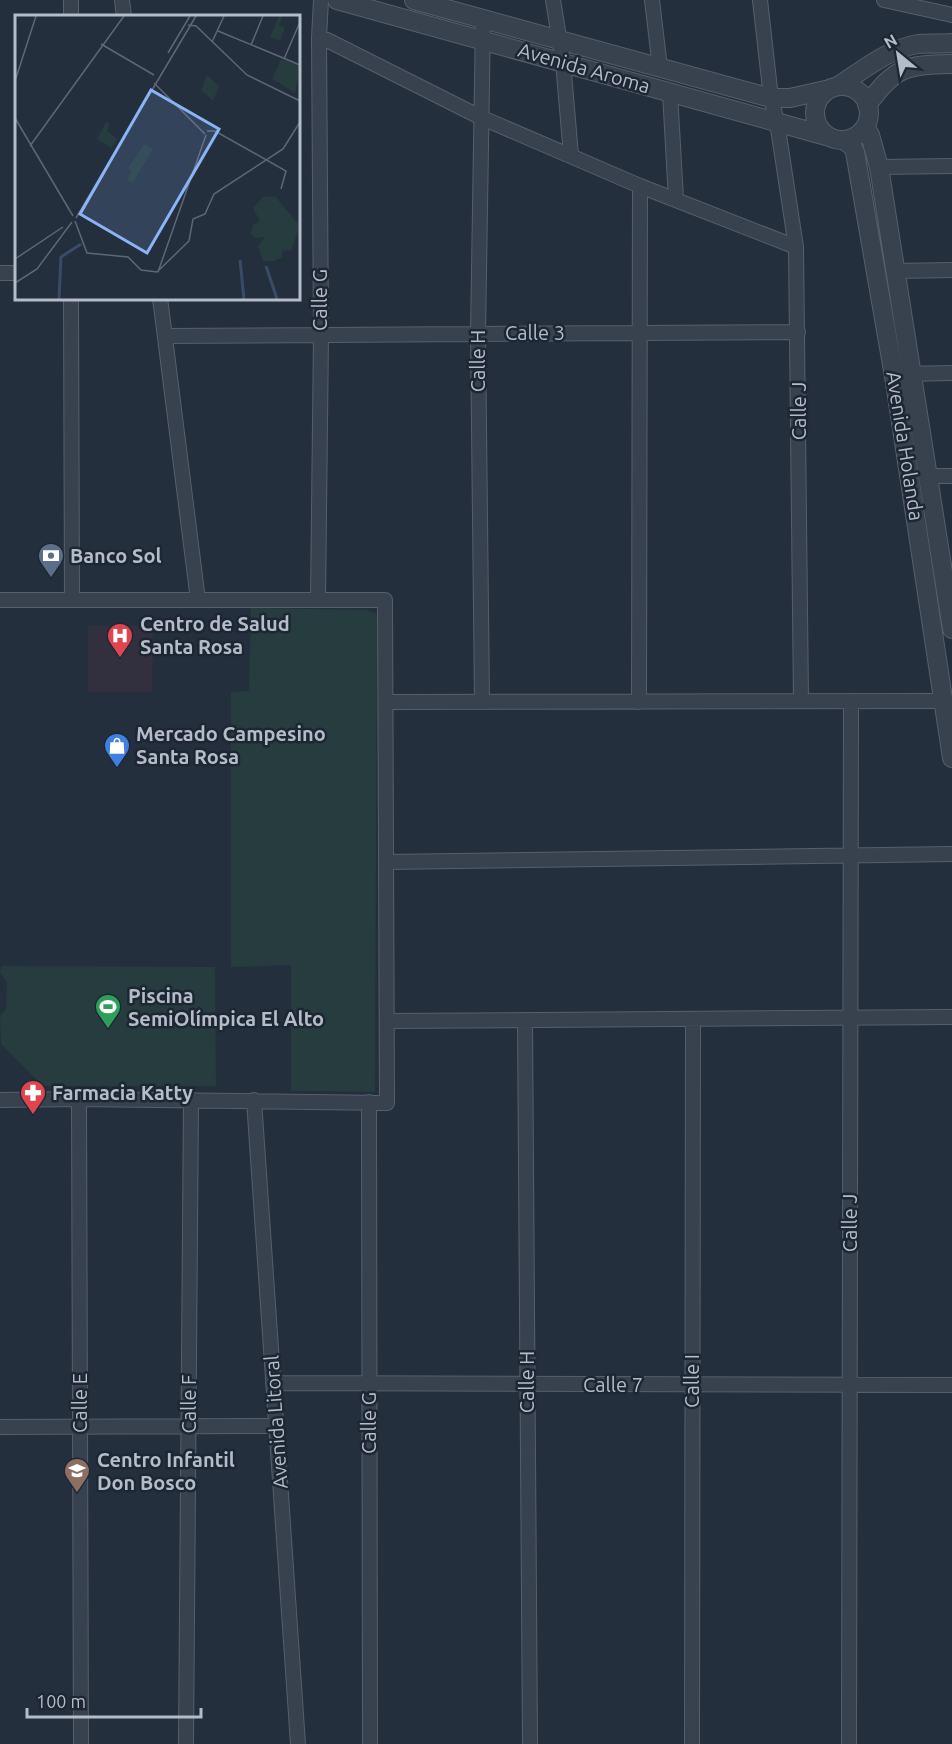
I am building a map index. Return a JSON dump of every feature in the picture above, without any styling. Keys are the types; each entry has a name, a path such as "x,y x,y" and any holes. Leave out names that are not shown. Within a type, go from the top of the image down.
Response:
{"street":[{"path":"122,0 124,15"},
{"name":"Calle G","path":"318,600 321,335 319,38 321,0"},
{"name":"Avenida Aroma","path":"337,0 837,138"},
{"name":"Avenida Aroma","path":"414,0 771,98 790,98 834,87 901,48 920,44 952,43"},
{"path":"553,0 563,62 571,155"},
{"path":"652,0 660,68"},
{"name":"Calle J","path":"760,0 771,98 777,122 796,248 801,701"},
{"path":"884,0 952,15"},
{"name":"Calle H","path":"482,702 478,334 483,20"},
{"path":"319,38 480,117 640,186 796,248"},
{"path":"867,105 889,78 898,72 918,66 952,64"},
{"path":"834,87 853,88 859,92 867,105 868,112 864,127 852,138 837,138 818,126 815,108 823,93 834,87"},
{"path":"670,93 676,199"},
{"name":"Avenida Holanda","path":"864,127 870,135 878,162 897,271 902,374 946,679 943,701 952,758"},
{"name":"Avenida Holanda","path":"837,138 852,146 857,160 902,374 929,477 948,577 952,629"},
{"path":"857,160 952,166"},
{"path":"639,702 640,186"},
{"path":"897,271 952,270"},
{"path":"71,300 72,600"},
{"path":"160,300 198,600"},
{"name":"Calle 3","path":"165,336 798,332"},
{"path":"902,374 952,373"},
{"path":"929,477 952,476"},
{"path":"0,600 385,600 387,1103 254,1100 0,1100"},
{"name":"Calle J","path":"849,1744 851,701"},
{"path":"386,702 943,701"},
{"path":"386,862 952,854"},
{"path":"387,1021 952,1017"},
{"name":"Calle I","path":"692,1744 693,1019"},
{"name":"Calle H","path":"525,1020 530,1744"},
{"name":"Calle E","path":"79,1099 81,1744"},
{"name":"Avenida Litoral","path":"254,1100 298,1744"},
{"name":"Calle F","path":"186,1744 191,1101"},
{"name":"Calle G","path":"369,1102 370,1744"},
{"name":"Calle 7","path":"273,1383 952,1385"},
{"path":"0,1427 276,1426"}],"shaded area":[{"name":"Centro de Salud Santa Rosa","path":"88,626 153,626 152,692 88,692"}],"green space":[{"path":"251,608 366,610 377,614 375,1092 291,1091 291,965 231,967 231,692 249,691"},
{"name":"Piscina SemiOlímpica El Alto","path":"1,966 215,967 216,1086 43,1086 1,1044 0,1016 6,1009 7,982 0,973"}],"place":[{"name":"Banco Sol","path":"51,579"},
{"name":"Centro de Salud Santa Rosa","path":"120,659"},
{"name":"Mercado Campesino Santa Rosa","path":"117,769"},
{"name":"Piscina SemiOlímpica El Alto","path":"108,1030"},
{"name":"Farmacia Katty","path":"33,1116"},
{"name":"Centro Infantil Don Bosco","path":"77,1494"}]}
